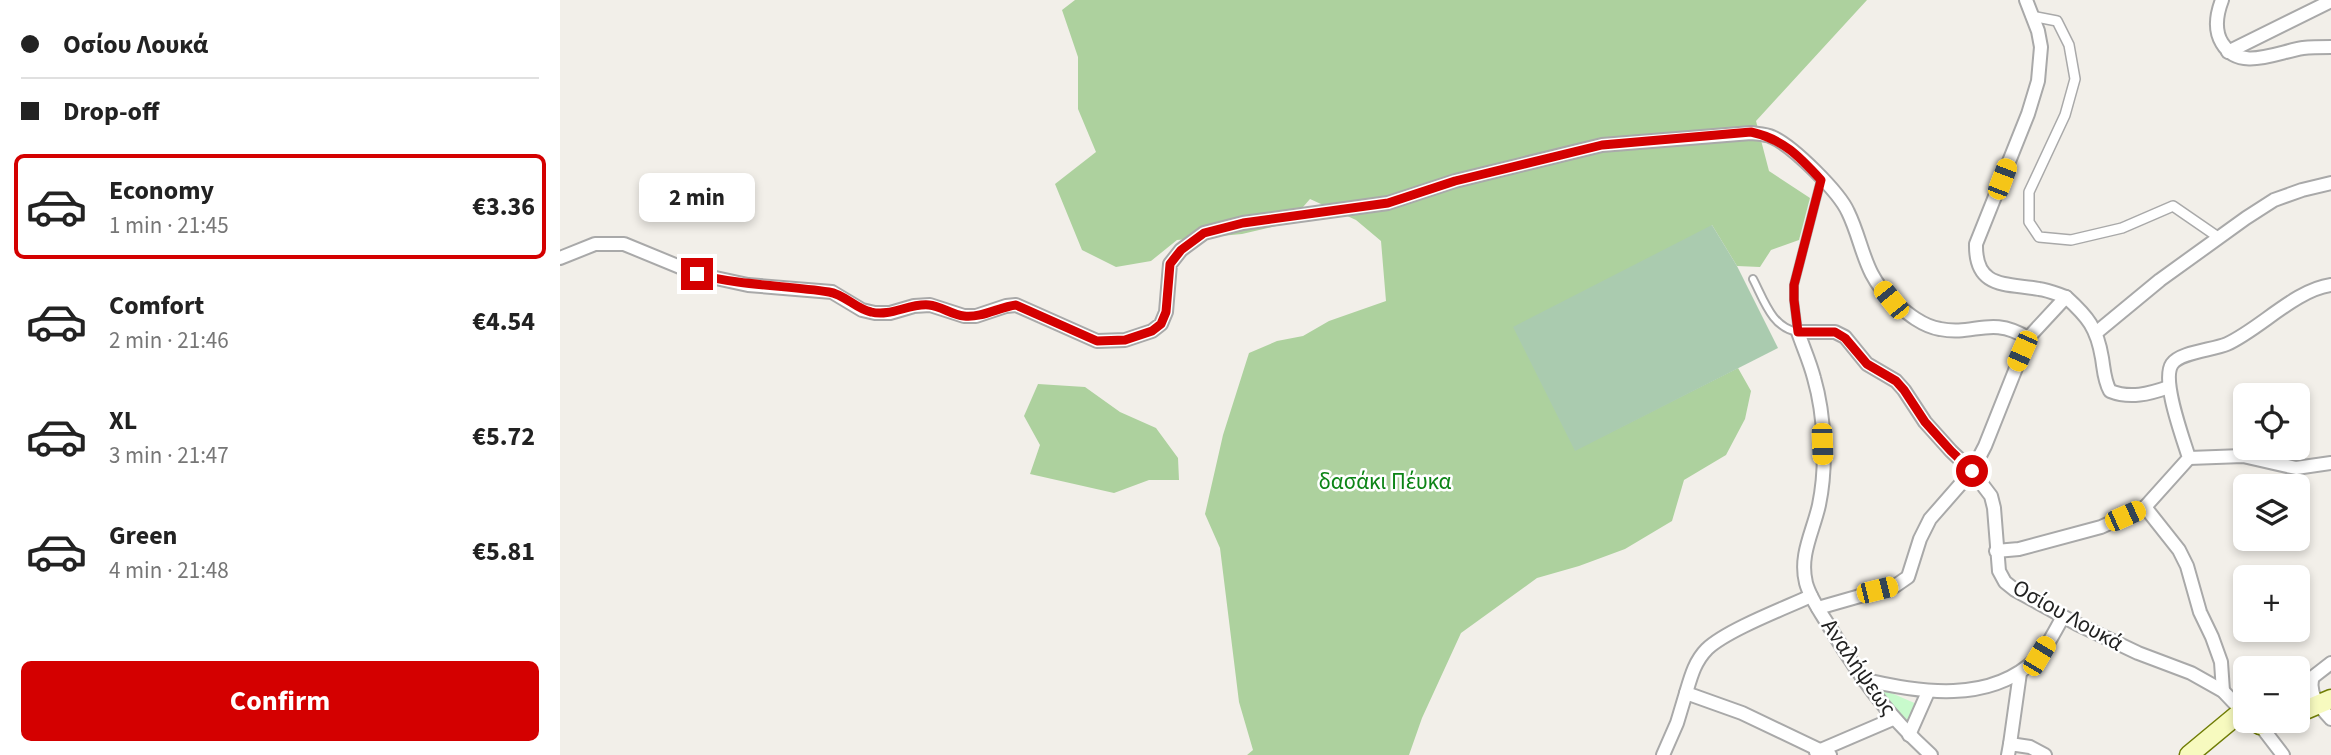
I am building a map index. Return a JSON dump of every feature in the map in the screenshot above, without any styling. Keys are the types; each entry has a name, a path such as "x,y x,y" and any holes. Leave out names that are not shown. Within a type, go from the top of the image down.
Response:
{"main road":[{"path":"2189,755 2233,730"}],"street":[{"path":"2026,0 2041,47 2038,81 2028,114 1976,244 1976,256 1981,270 1988,279 2066,297 2083,312 2097,332 2105,382 2110,391 2131,396 2169,387"},
{"path":"2222,0 2217,12 2220,39 2228,52 2239,58 2248,59 2304,48 2331,47"},
{"path":"2228,52 2331,1"},
{"path":"2032,16 2057,21 2069,45 2075,79 2065,115 2029,192 2029,222 2039,237 2071,240 2122,228 2173,206 2218,237"},
{"path":"560,258 596,244 624,244 697,274 748,285 832,292 862,310 875,313 890,313 914,306 930,305 964,316 976,316 1016,305 1097,341 1125,340 1152,331 1161,324 1166,312 1170,264 1181,250 1204,233 1243,223 1388,203 1455,181 1602,145 1751,132 1772,137 1802,159 1840,197 1849,213 1869,273 1891,300 1920,321 1939,329 2002,326 2028,338"},
{"path":"2097,332 2160,280 2274,200 2331,183"},
{"path":"2189,458 2169,387 2168,373 2172,363 2180,357 2228,344 2303,296 2331,285"},
{"name":"Αναλήψεως","path":"1931,755 1893,719 1862,679 1815,602 1895,586 1908,577 1920,539 1930,519 1972,471 1985,446 2028,338 2066,297"},
{"path":"1663,755 1677,723 1693,667 1708,648 1815,602 1806,583 1804,562 1806,545 1819,505 1823,467 1821,423 1815,380 1798,332"},
{"name":"Οσίου Λουκά","path":"1798,332 1835,332 1845,338 1867,364 1896,381 1925,422 1972,471 1991,496 1999,571 2005,582 2063,617 2138,653 2191,673 2233,699"},
{"path":"1996,551 2019,549 2101,527 2145,507 2189,458 2244,456 2296,468 2331,463"},
{"path":"2145,507 2179,550 2187,566 2200,612 2221,662 2223,691"},
{"path":"1862,679 1928,692 1960,691 1994,684 2020,673 2039,656 2063,617"},
{"path":"2327,708 2311,689 2311,682 2316,673 2331,663"},
{"path":"2020,673 2009,749 2030,747 2045,755"},
{"path":"1909,735 1928,692"},
{"path":"1686,693 1742,713 1820,753 1893,719"},
{"name":"Οσίου Λουκά","path":"2266,733 2283,755"}],"lane":[{"path":"1753,279 1776,321 1788,331 1798,332 1794,285 1821,180"}],"green space":[{"name":"δασάκι Πέυκα","path":"1075,0 1867,0 1756,121 1769,171 1810,198 1799,240 1771,250 1760,267 1737,266 1712,225 1575,450 1738,368 1751,391 1745,419 1726,455 1684,480 1672,521 1625,549 1537,578 1461,633 1422,718 1409,755 1247,755 1253,750 1239,702 1220,548 1205,514 1223,435 1249,353 1277,341 1303,336 1329,321 1386,301 1381,241 1356,220 1310,199 1289,223 1242,234 1177,240 1151,261 1116,267 1082,250 1055,184 1096,152 1078,109 1078,57 1062,10"},
{"path":"1712,225 1737,266 1778,348 1575,451 1513,327"},
{"path":"1038,384 1085,387 1120,412 1156,428 1178,458 1179,480 1149,480 1114,493 1030,474 1040,445 1024,416"},
{"path":"1873,685 1919,705 1906,725"}],"route":[{"path":"697,274 748,285 832,292 862,310 875,313 890,313 914,306 930,305 964,316 976,316 1016,305 1097,341 1125,340 1152,331 1161,324 1166,312 1170,264 1181,250 1204,233 1243,223 1388,203 1455,181 1602,145 1751,132 1772,137 1802,159 1821,180 1794,285 1798,332 1835,332 1845,338 1867,364 1896,381 1925,422 1972,471"}]}
